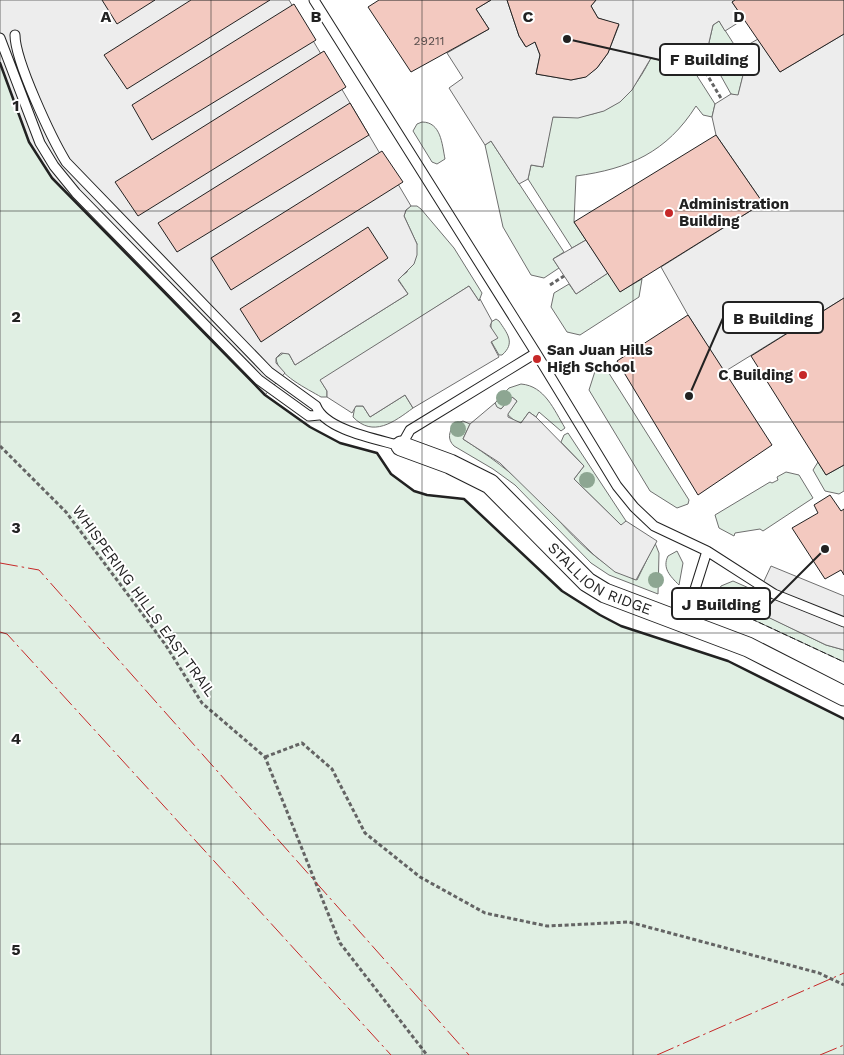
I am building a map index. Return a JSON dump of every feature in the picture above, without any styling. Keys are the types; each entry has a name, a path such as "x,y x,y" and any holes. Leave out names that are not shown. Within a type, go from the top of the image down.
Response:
{"street":[{"name":"STALLION RIDGE","path":"400,446 450,464 490,484 587,582 605,593 748,648 844,696"}],"lane":[{"path":"314,0 536,353 617,486 634,507 654,526 707,551 774,594 844,622"},
{"path":"16,35 17,46 32,88 54,143 66,162 269,372 316,406 319,415"},
{"path":"0,38 40,143 54,166 76,194 259,380 309,416 319,415 352,432 400,446 410,430 536,353"},
{"path":"684,624 707,551"}],"path":[{"path":"699,61 722,100"},
{"path":"550,285 564,276"},
{"name":"WHISPERING HILLS EAST TRAIL","path":"0,446 66,512 165,644 202,703 265,757 340,943 427,1055"},
{"path":"265,757 302,743 332,768 366,832 420,876 485,913 547,926 629,922 819,973 844,985"}],"green space":[{"path":"719,21 746,63 738,96 731,94 707,51 713,25"},
{"path":"651,58 692,68 715,104 712,117 703,115 696,106 685,122 672,135 645,156 613,169 576,176 574,222 586,240 572,248 528,179 531,165 543,167 552,117 586,115 600,112 612,106 633,87"},
{"path":"0,63 29,142 52,178 265,395 310,427 340,443 377,453 391,474 414,491 427,495 464,499 562,591 600,615 621,626 728,661 844,719 844,1055 0,1055"},
{"path":"422,122 433,126 440,135 445,159 437,164 432,162 413,131 417,124"},
{"path":"491,141 564,252 553,259 559,268 544,278 531,275 503,227 485,145"},
{"path":"411,206 417,206 421,209 454,248 482,293 479,301 469,286 321,381 327,391 327,397 321,397 287,376 276,358 285,352 289,354 295,365 408,294 398,279 407,272 417,244 404,216 406,210"},
{"path":"608,273 621,291 642,279 639,297 580,335 567,332 551,307 554,293 569,284 576,294"},
{"path":"496,319 502,325 509,338 509,346 502,355 499,355 491,341 491,322"},
{"path":"597,365 605,367 689,500 688,504 677,508 650,491 589,390"},
{"path":"521,384 536,389 543,394 565,428 561,431 539,412 536,417 529,412 521,423 517,423 507,414 517,401 512,397 501,409 497,408 495,403 509,388"},
{"path":"405,395 413,408 391,423 376,427 368,426 353,417 355,406 363,406 370,417"},
{"path":"463,421 470,424 463,439 525,485 580,543 605,564 637,580 655,543 659,553 658,594 609,575 591,563 515,485 493,469 454,446 450,438 451,430 454,424"},
{"path":"568,433 626,521 624,525 621,525 574,479 584,466 561,442 564,435"},
{"path":"818,462 826,475 844,465 844,491 839,494 825,491 813,470"},
{"path":"786,472 799,475 813,498 763,531 760,529 735,533 734,536 719,528 715,515 770,482 778,480 777,477"},
{"path":"677,551 683,563 679,585 666,568 668,556"},
{"path":"733,581 758,592 752,609 826,645 844,650 844,662 728,608 723,595 716,595 721,586"}],"shaded area":[{"path":"0,0 289,0 411,206 406,210 404,216 417,244 417,255 414,264 398,280 408,294 295,365 289,354 281,353 276,358 276,363 285,373 265,395 52,178 29,142 0,63"},
{"path":"491,0 507,0 519,36 525,46 535,42 540,55 536,74 571,80 585,77 597,68 608,53 619,25 598,18 591,6 596,0 735,0 732,2 744,19 725,31 719,21 713,25 707,51 708,55 688,67 651,58 632,90 620,102 604,111 578,118 553,117 543,167 531,165 528,179 519,184 491,141 485,145 449,88 463,78 447,53 489,29 476,9"},
{"path":"844,34 844,298 724,372 688,315 661,267 763,203 716,135 712,117 715,104 731,94 738,95 746,63 739,50 758,39 780,72"},
{"path":"586,240 608,273 576,294 553,259"},
{"path":"469,286 479,301 480,299 492,321 490,326 498,338 491,342 499,357 413,408 405,395 370,417 363,406 356,406 352,413 327,397 327,391 320,380"},
{"path":"512,397 517,401 508,417 521,423 529,412 536,417 584,466 574,479 621,525 626,521 657,541 636,580 615,572 594,555 500,463 463,439 470,424 495,403 501,409"},
{"path":"771,566 844,596 844,650 826,645 751,609"}],"building":[{"path":"102,0 155,0 117,24"},
{"path":"191,0 270,0 127,89 104,55"},
{"path":"379,0 491,0 476,9 489,29 411,72 368,7"},
{"path":"507,0 596,0 591,6 598,18 619,24 608,53 597,68 586,77 571,80 536,74 540,55 535,42 526,47 519,36"},
{"path":"735,0 844,0 844,34 780,72 732,2"},
{"path":"294,4 316,40 152,140 132,105"},
{"path":"324,51 346,87 138,216 115,182"},
{"path":"350,103 369,135 177,252 158,223"},
{"name":"Administration Building","path":"716,135 763,203 620,292 574,222"},
{"path":"382,151 403,182 231,290 211,258"},
{"path":"368,227 388,258 261,342 240,309"},
{"name":"C Building","path":"844,298 844,465 826,475 751,356"},
{"path":"688,315 772,445 698,495 617,361"},
{"path":"830,495 841,511 844,509 844,575 841,570 825,579 792,528 818,513 814,505"}],"fence":[{"path":"728,608 844,662"}],"wall":[{"path":"0,63 29,142 52,178 265,395 310,427 340,443 377,453 391,474 414,491 427,495 464,499 562,591 600,615 621,626 728,661 844,719"}],"power":[{"path":"0,563 39,570 469,1055"},
{"path":"0,632 7,634 391,1055"},
{"path":"657,1055 844,973"},
{"path":"820,1055 844,1045"}],"place":[{"name":"F Building","path":"567,39"},
{"name":"Administration Building","path":"669,213"},
{"name":"San Juan Hills High School","path":"537,359"},
{"name":"C Building","path":"803,375"},
{"name":"B Building","path":"689,396"},
{"name":"J Building","path":"825,549"}]}
